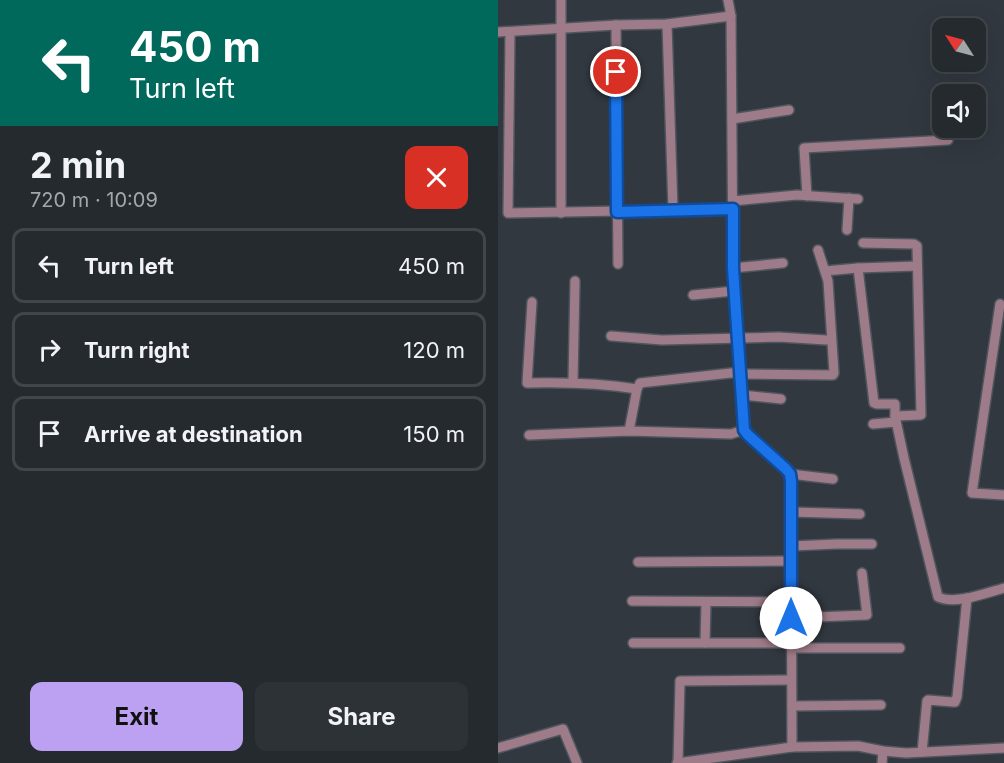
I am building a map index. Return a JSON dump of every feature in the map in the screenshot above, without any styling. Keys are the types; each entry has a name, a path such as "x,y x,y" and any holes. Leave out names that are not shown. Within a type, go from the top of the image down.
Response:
{"street":[{"path":"561,0 561,213"},
{"path":"728,0 731,16 733,268 744,430 786,469 791,481 792,747"},
{"path":"498,32 668,24 731,16"},
{"path":"668,24 673,210"},
{"path":"616,25 618,264"},
{"path":"510,32 507,213 673,210 733,205 797,195 853,198 847,230"},
{"path":"732,119 789,110"},
{"path":"807,196 804,148 948,140"},
{"path":"863,243 916,244 917,246 921,415 873,424"},
{"path":"629,431 637,388 640,383 740,373 833,375 828,281 818,250"},
{"path":"733,268 783,263"},
{"path":"825,271 917,266"},
{"path":"858,268 874,403 894,403 906,469 938,597 944,600 967,598 1004,588"},
{"path":"573,382 575,281"},
{"path":"693,295 734,291"},
{"path":"532,302 527,383 573,382 637,388"},
{"path":"1000,304 972,493 1004,495"},
{"path":"611,336 662,340 779,337 826,340"},
{"path":"741,395 781,399"},
{"path":"529,435 629,431 731,434 744,430"},
{"path":"790,474 832,479"},
{"path":"792,512 860,514"},
{"path":"792,546 872,544"},
{"path":"639,562 791,561"},
{"path":"791,618 867,615 862,573"},
{"path":"922,752 927,701 955,702 957,697 967,598"},
{"path":"632,601 791,602"},
{"path":"705,643 706,602"},
{"path":"633,644 705,643 900,648"},
{"path":"791,680 680,681 677,763 792,747 858,746 906,758 922,752 1004,748"},
{"path":"792,706 881,705"},
{"path":"498,748 563,729 577,763"},
{"path":"882,763 883,751"}],"route":[{"path":"616,72 617,212 733,209 733,268 744,430 790,474 791,618"}]}
